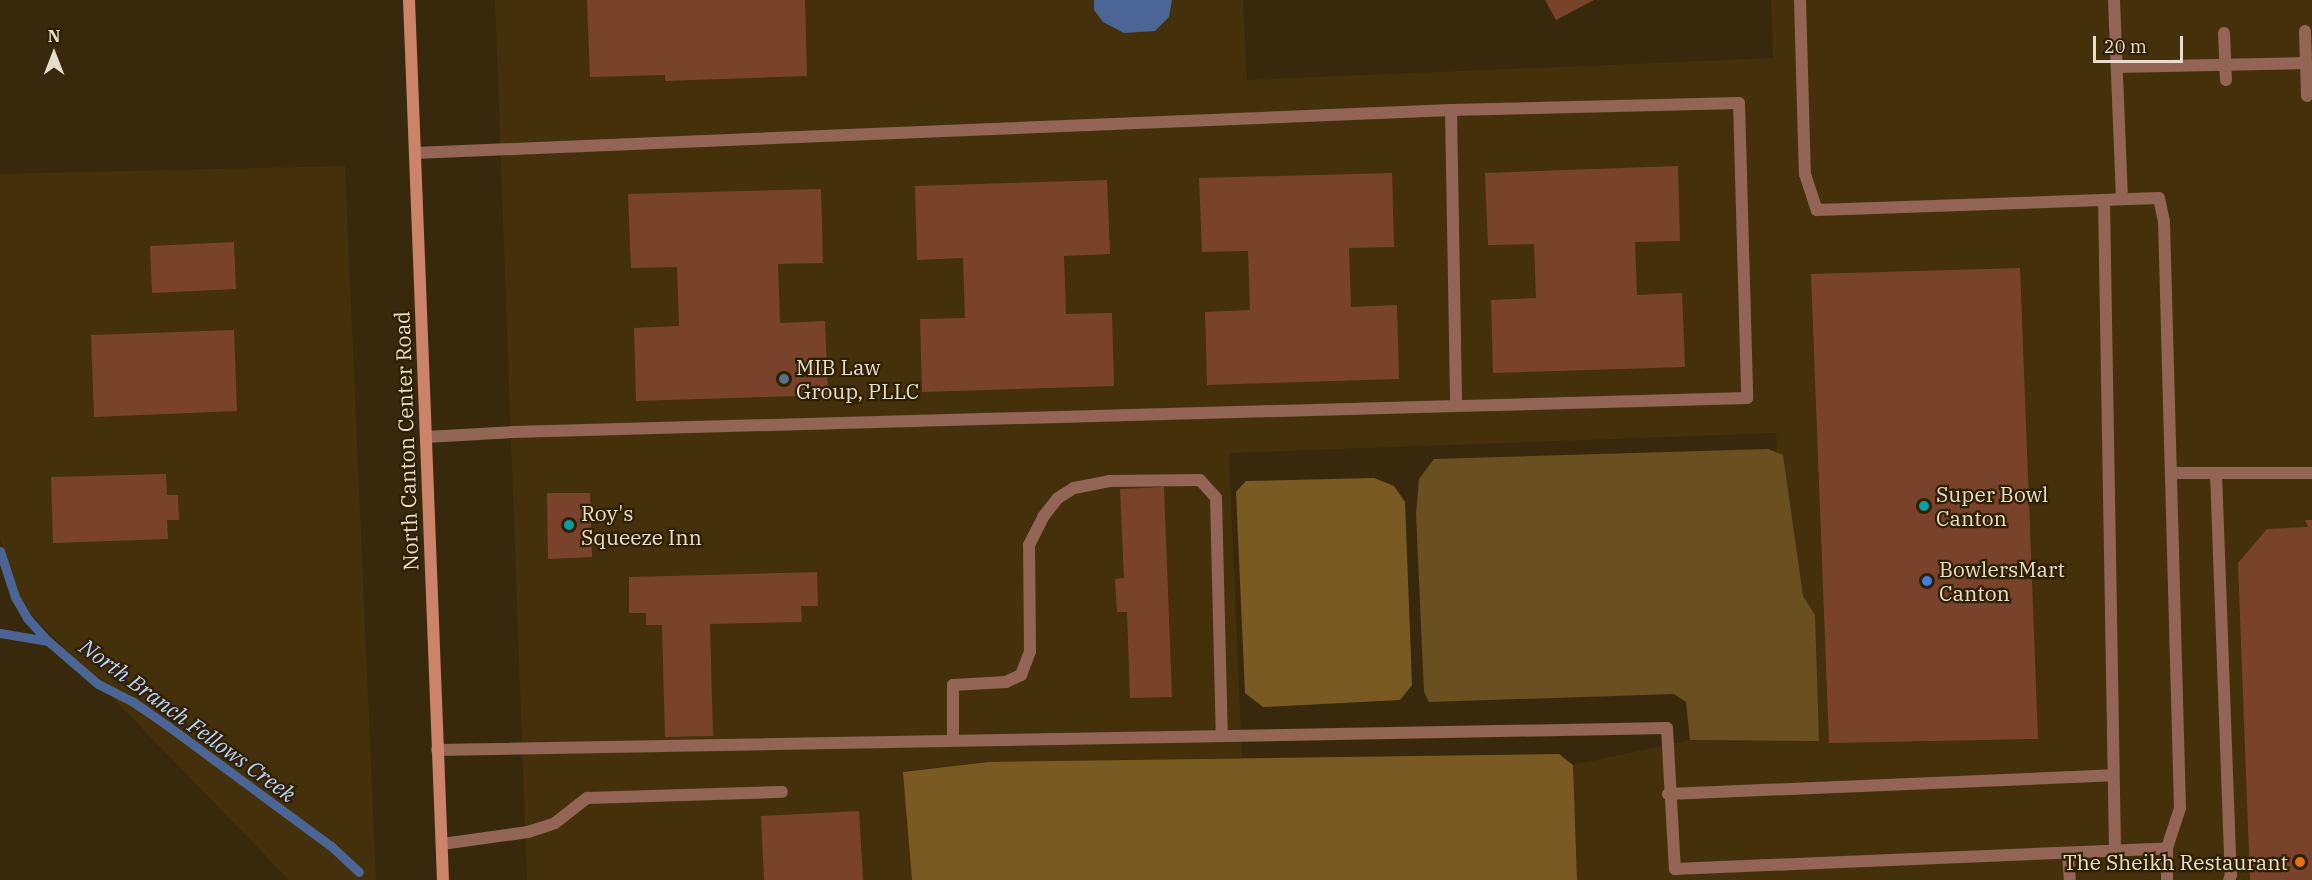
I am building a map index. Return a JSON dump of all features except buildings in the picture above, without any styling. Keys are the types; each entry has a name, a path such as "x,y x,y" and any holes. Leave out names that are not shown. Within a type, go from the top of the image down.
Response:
{"main road":[{"name":"North Canton Center Road","path":"409,0 443,880"}],"lane":[{"path":"1800,0 1805,174 1817,210 2159,198 2164,221 2173,473 2180,808 2168,848 2167,880"},
{"path":"2114,0 2122,199"},
{"path":"2305,31 2307,96"},
{"path":"2224,33 2226,80"},
{"path":"2117,67 2306,63"},
{"path":"415,153 1451,110 1739,103 1747,398 524,432 426,437"},
{"path":"1451,110 1456,406"},
{"path":"2104,200 2115,850"},
{"path":"2173,473 2312,473"},
{"path":"2216,473 2231,875 2229,880"},
{"path":"953,740 954,685 1006,682 1021,675 1030,652 1029,545 1043,517 1058,498 1074,488 1109,481 1200,480 1216,498 1222,736"},
{"path":"438,750 1667,728 1668,794 1675,875 2168,848"},
{"path":"1668,794 2113,774"},
{"path":"442,844 528,832 555,823 586,798 782,792"},
{"path":"2068,854 2070,880"}],"shaded area":[{"path":"495,0 1243,0 1247,80 1773,58 1771,0 2312,0 2312,880 1577,880 1573,765 1690,740 1736,742 1789,739 1776,433 1229,453 1242,758 988,762 904,771 912,880 527,880"},
{"path":"345,166 376,880 289,880 15,597 0,538 0,174"},
{"path":"1768,449 1783,455 1803,596 1815,615 1819,741 1690,740 1686,702 1674,694 1429,702 1424,692 1416,514 1419,479 1434,459"},
{"path":"1374,478 1394,486 1405,502 1412,685 1400,700 1263,707 1245,693 1236,492 1246,481"},
{"path":"1559,754 1573,765 1577,880 912,880 903,772 988,762"}],"water":[{"path":"1094,0 1172,0 1169,17 1155,31 1124,33 1103,22 1094,10"}],"waterway":[{"name":"North Branch Fellows Creek","path":"0,551 15,597 27,618 48,641 98,684 132,701 168,726 331,846 359,872"},
{"path":"0,633 48,641"}],"place":[{"name":"MIB Law Group, PLLC","path":"784,379"},
{"name":"Super Bowl Canton","path":"1924,506"},
{"name":"Roy's Squeeze Inn","path":"569,525"},
{"name":"BowlersMart Canton","path":"1927,581"},
{"name":"The Sheikh Restaurant","path":"2300,862"}]}
